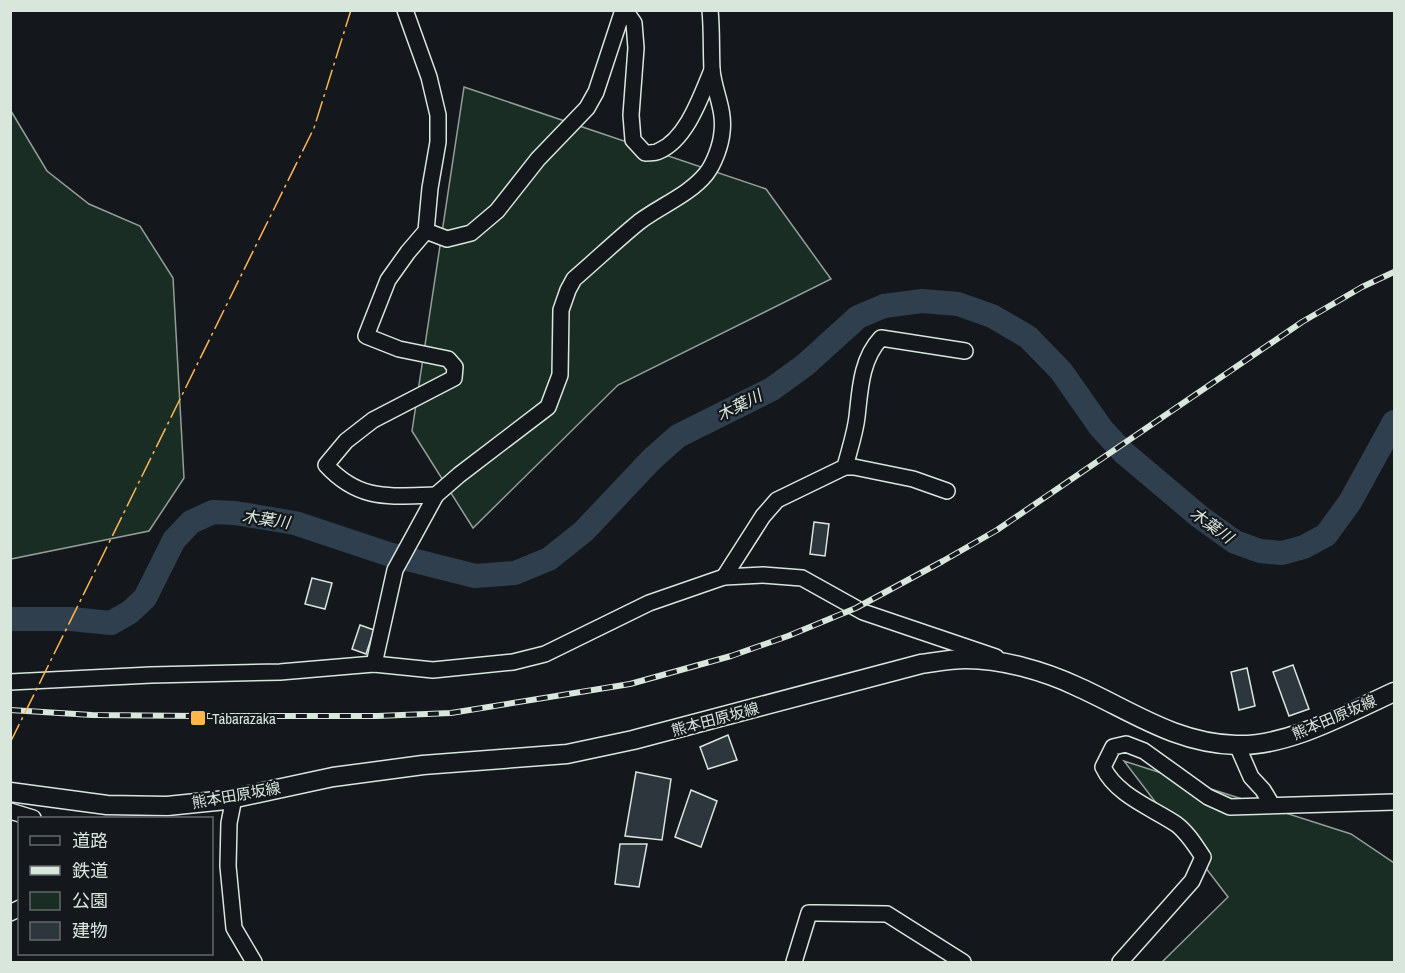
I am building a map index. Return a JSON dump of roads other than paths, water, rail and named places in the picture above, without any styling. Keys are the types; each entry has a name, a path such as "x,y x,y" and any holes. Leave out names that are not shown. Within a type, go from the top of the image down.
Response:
{"main road":[{"name":"熊本田原坂線","path":"10,792 107,805 167,806 234,798 333,777 423,765 567,754 633,740 921,664 967,659 1024,667 1074,685 1160,728 1193,738 1237,745 1282,739 1325,724 1395,692"}],"street":[{"path":"405,10 429,77 438,115 438,142 429,188 426,231 388,280 366,336 399,349 448,359 454,367 454,378 373,420 346,441 326,465 341,481 363,491 384,496 436,495"},
{"path":"426,231 447,239 471,233 497,212 538,159 587,108 596,92 624,10"},
{"path":"624,10 633,23 636,48 631,115 633,140 645,153 659,152 691,119 712,70"},
{"path":"374,664 395,570 436,495 548,407 560,375 561,310 574,279 640,222 693,186 706,174 718,150 723,132 720,98 712,70 710,10"},
{"path":"845,467 857,418 858,395 864,368 881,338 965,351"},
{"path":"724,577 763,516 777,500 845,467 913,479 947,491"},
{"path":"10,682 280,672 374,664 433,670 504,663 545,654 649,603 724,577 763,574 802,578 863,612 1024,667"},
{"path":"1120,963 1192,881 1203,857 1178,826 1132,798 1108,777 1103,767 1113,747 1126,744 1144,751 1208,796 1230,807 1395,802"},
{"path":"1237,745 1251,777 1263,790 1272,805"},
{"path":"234,798 229,823 228,866 234,928 254,963"},
{"path":"10,811 27,817"},
{"path":"794,963 809,913 817,913 887,914 963,963"}],"waterway":[{"name":"木葉川","path":"10,619 71,619 111,623 130,612 145,598 174,540 191,522 213,512 235,513 295,523 388,554 475,576 515,573 549,559 584,531 652,459 678,436 772,389 805,365 858,317 884,306 922,301 958,304 992,316 1028,337 1061,371 1101,428 1123,452 1200,517 1235,542 1260,551 1282,553 1304,547 1326,535 1350,502 1394,422"}],"railway":[{"path":"10,710 92,715 198,716 377,716 451,713 630,684 731,656 856,608 997,530 1302,322 1362,287 1394,272"}],"place":[{"name":"Tabarazaka","path":"198,718"}]}
